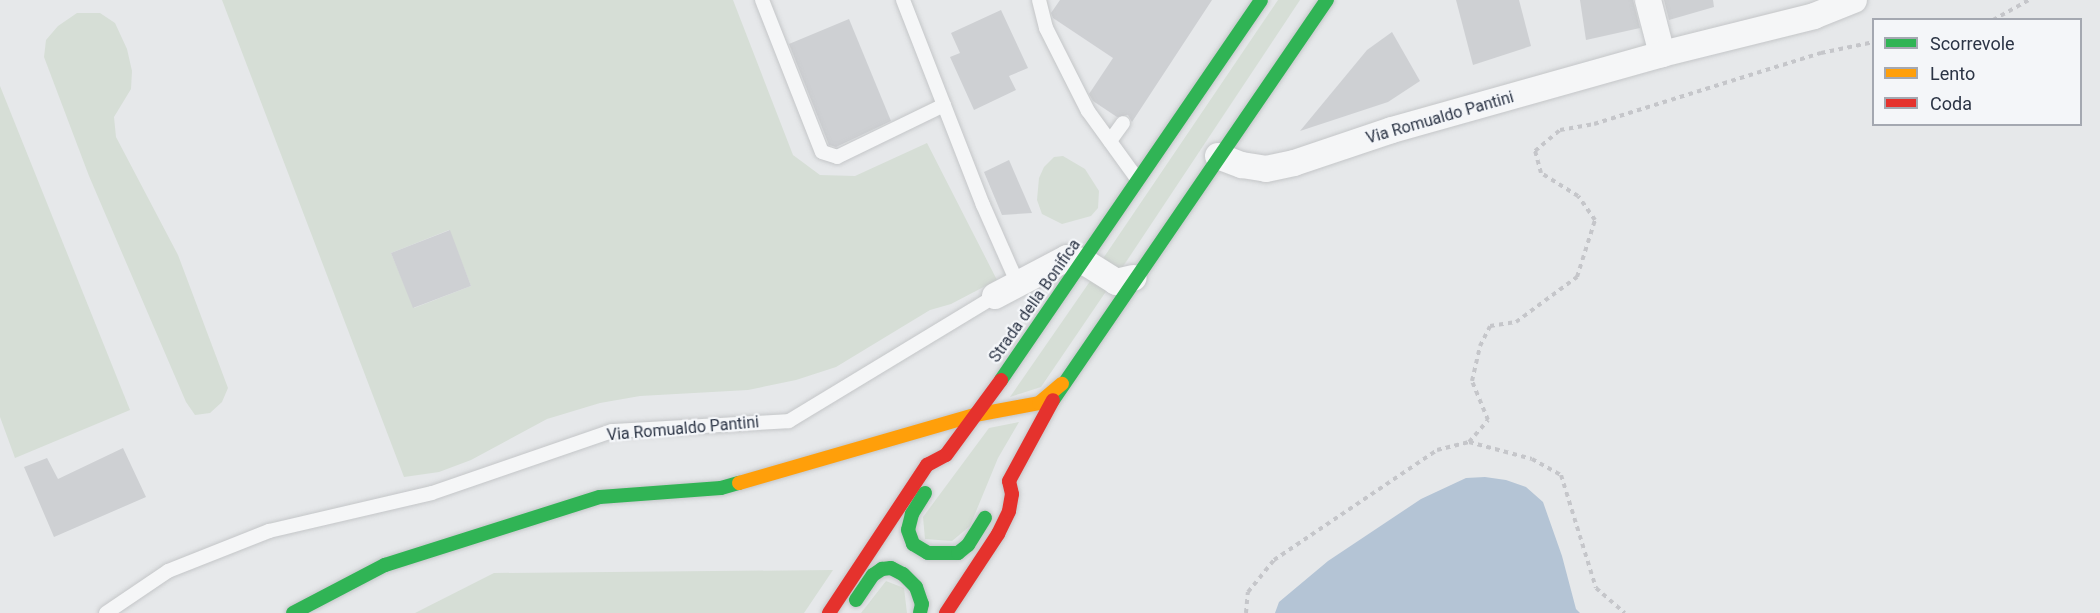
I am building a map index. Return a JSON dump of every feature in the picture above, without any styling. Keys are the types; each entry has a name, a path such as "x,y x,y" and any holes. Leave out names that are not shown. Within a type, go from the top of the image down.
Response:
{"main road":[{"name":"Strada della Bonifica","path":"830,613 927,465 946,455 975,415 1261,0"},
{"path":"946,455 940,472 912,514 908,530 914,544 934,555 958,553 968,545 993,502 1009,481 1029,440 1062,384 1327,0"},
{"path":"293,613 385,565 600,497 680,489 721,488 975,415 1039,402 1062,384"},
{"path":"946,613 998,534 1009,511 1012,494 1009,481"},
{"path":"848,613 873,575 882,569 891,568 903,574 916,587 922,604 920,613"}],"street":[{"path":"1648,0 1662,54"},
{"name":"Via Romualdo Pantini","path":"1218,156 1242,165 1266,169 1294,163 1392,130 1662,54 1814,16 1854,0"},
{"name":"Via Romualdo Pantini","path":"995,296 1017,282 1066,258 1083,261"},
{"path":"1083,261 1116,282 1134,278"}],"lane":[{"path":"762,0 822,152 837,157 944,105"},
{"name":"Strada della Bonifica","path":"903,0 983,205 1017,282"},
{"path":"1039,0 1046,28 1110,141 1138,180"},
{"path":"1110,141 1123,123"},
{"name":"Via Romualdo Pantini","path":"106,613 168,571 269,531 432,493 612,431 789,421 995,296"}],"path":[{"path":"1997,18 2029,0"},
{"path":"1469,442 1488,420 1472,381 1480,346 1490,326 1516,322 1576,277 1595,220 1578,196 1541,173 1535,151 1560,130 1594,124 1821,53 1872,42"},
{"path":"1246,613 1248,592 1274,561 1437,450 1469,442 1532,459 1561,475 1596,588 1625,613"}],"shaded area":[{"path":"222,0 733,0 793,155 820,175 855,176 927,143 997,280 951,304 930,310 836,367 796,380 748,390 640,396 600,403 547,419 471,460 439,472 404,477","holes":["449,230 471,286 414,308 391,253"]},
{"path":"1278,0 1300,0 1120,271 1102,260"},
{"path":"77,13 100,13 115,23 127,49 132,71 131,89 114,117 116,137 178,255 228,388 222,402 210,413 195,415 186,402 89,176 44,57 46,40 58,26"},
{"path":"0,86 130,410 15,458 0,417"},
{"path":"1063,156 1085,169 1099,191 1098,208 1091,216 1062,224 1042,214 1037,200 1039,178 1044,167 1054,157"},
{"path":"1093,277 1109,287 1041,387 1010,397"},
{"path":"1019,422 998,458 970,526 952,541 925,539 923,517 989,428"},
{"path":"833,570 804,613 415,613 494,573"},
{"path":"886,581 904,588 907,613 861,613"}],"water":[{"path":"1485,477 1506,480 1526,487 1543,502 1562,556 1576,609 1580,613 1275,613 1279,602 1328,561 1421,499 1466,478"}],"building":[{"path":"1060,0 1212,0 1132,122 1128,115 1117,117 1093,101 1089,94 1113,58 1053,18 1051,13"},
{"path":"1456,0 1519,0 1531,46 1473,65"},
{"path":"1580,0 1633,0 1640,28 1586,40"},
{"path":"1664,0 1713,0 1714,7 1669,20"},
{"path":"1001,10 1028,68 1009,76 1016,90 974,110 950,57 960,53 951,33"},
{"path":"849,19 891,121 836,147 829,145 789,44"},
{"path":"1392,32 1420,81 1388,102 1300,131 1367,50"},
{"path":"1009,160 1032,213 1002,215 984,172"},
{"path":"450,230 471,286 413,308 391,253"},
{"path":"123,448 146,497 54,537 24,467 47,458 58,479"}],"traffic: fast":[{"path":"1001,380 1261,0"},
{"path":"1053,400 1327,0"},
{"path":"293,613 385,565 600,497 721,488 739,483"},
{"path":"925,493 912,514 908,530 913,544 928,553 958,553 968,545 985,518"},
{"path":"856,600 873,575 882,569 891,568 903,574 916,587 922,604 920,613"}],"traffic: slow":[{"path":"739,483 975,415 1039,403 1062,384"}],"traffic: jam":[{"path":"829,613 927,465 946,455 1001,380"},
{"path":"946,613 998,534 1009,511 1012,494 1009,481 1053,400"}]}
